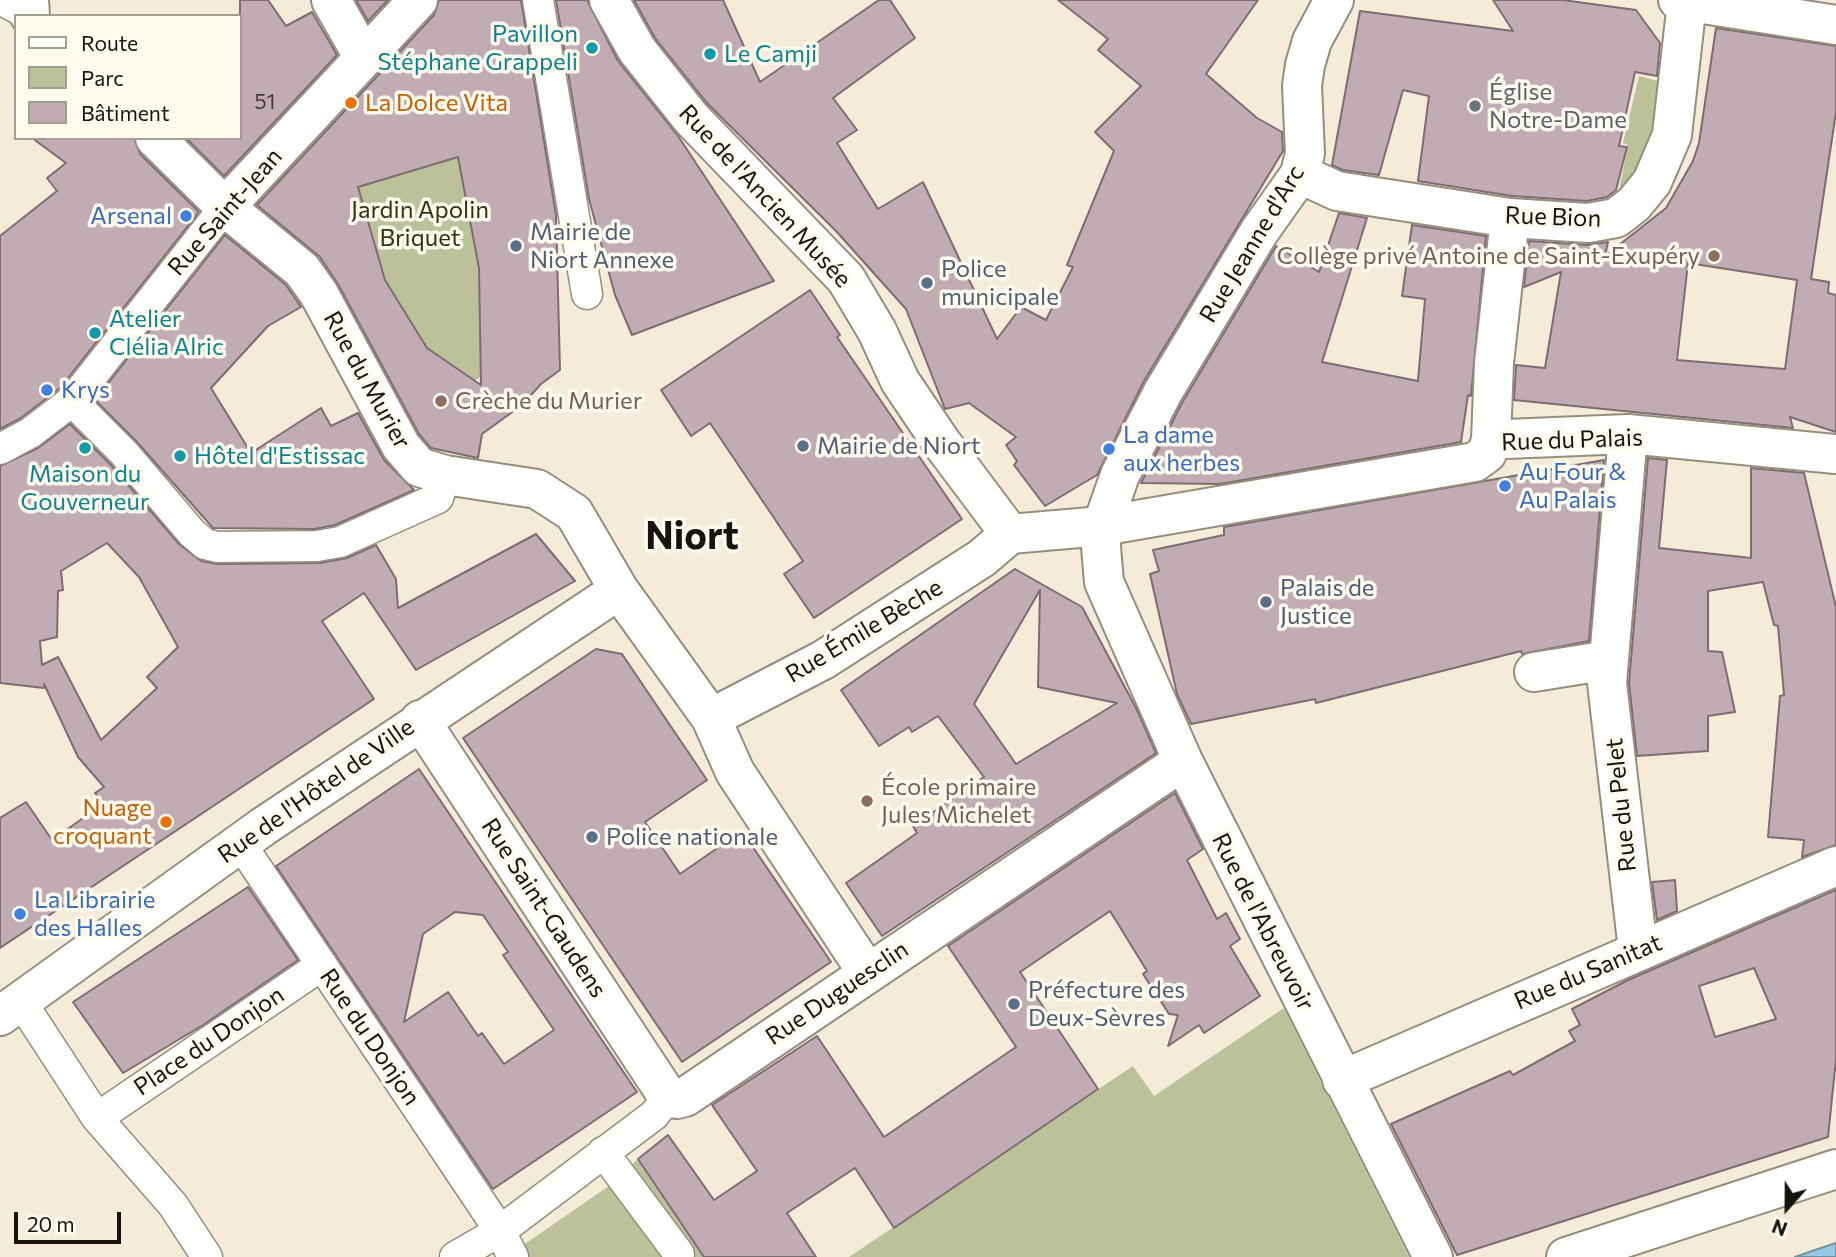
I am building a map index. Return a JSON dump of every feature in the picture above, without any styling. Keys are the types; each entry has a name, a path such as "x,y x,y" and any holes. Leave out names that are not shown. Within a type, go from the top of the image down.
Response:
{"street":[{"path":"2,0 26,14"},
{"path":"331,0 364,58"},
{"name":"Rue Saint-Jean","path":"0,449 30,433 72,401 225,207 418,0"},
{"path":"538,0 587,294"},
{"name":"Rue de l'Ancien Musée","path":"609,0 637,50 691,118 846,279 877,331 900,381 941,442 1010,534"},
{"name":"Rue Jeanne d'Arc","path":"1102,526 1120,475 1163,392 1259,232 1300,174 1305,153 1302,86 1305,65 1312,41 1334,0"},
{"path":"1683,1 1830,15"},
{"name":"Rue Bion","path":"1300,174 1338,191 1510,218 1588,223 1616,218 1634,204 1662,165 1672,135 1683,1"},
{"name":"Rue du Murier","path":"158,140 225,207 302,270 319,294 401,446 419,467 445,475 537,489 574,513 619,590 710,718 735,772 867,972"},
{"path":"1491,440 1494,363 1510,218"},
{"path":"72,401 124,453 192,533 205,544 216,547 317,546 340,542 438,498 445,475"},
{"name":"Rue du Palais","path":"1010,534 1102,526 1154,518 1475,462 1487,453 1491,440 1628,434 1836,454"},
{"name":"Rue du Pelet","path":"1628,434 1607,683 1638,950"},
{"name":"Rue de l'Abreuvoir","path":"1102,526 1104,582 1183,761 1433,1257"},
{"name":"Rue Émile Bèche","path":"710,718 823,660 982,558 1010,534"},
{"name":"Rue de l'Hôtel de Ville","path":"10,1008 240,843 420,720 619,590"},
{"path":"1534,672 1609,660"},
{"name":"Rue Saint-Gaudens","path":"420,720 668,1097"},
{"name":"Rue Duguesclin","path":"506,1244 603,1152 654,1115 668,1097 685,1097 1183,761"},
{"name":"Rue du Donjon","path":"240,843 506,1244"},
{"name":"Rue du Sanitat","path":"1342,1080 1836,866"},
{"name":"Place du Donjon","path":"97,1118 322,965"},
{"path":"10,1008 97,1118 173,1205 207,1257"},
{"path":"603,1152 679,1254"},
{"path":"1566,1257 1836,1169"},
{"path":"455,1257 506,1244"}],"green space":[{"name":"Jardin Apolin Briquet","path":"482,69 459,161 479,268 481,366 496,363 475,381 422,393 422,340 385,280 358,187"},
{"path":"1639,76 1668,84 1653,164 1604,209 1607,196 1618,196 1628,145 1623,143"},
{"path":"1284,1008 1409,1257 849,1257 1133,1066 1154,1096"},
{"path":"638,1159 704,1257 506,1257 606,1188"}],"water":[{"path":"1836,1243 1836,1257 1795,1257 1809,1252"}],"building":[{"path":"240,0 268,0 286,26 312,12 337,55 224,176 188,140 242,140"},
{"path":"356,0 388,0 368,21"},
{"path":"439,0 521,0 556,215 560,370 541,384 522,405 482,434 478,458 431,448 419,434 338,284 320,257 257,205 434,15","holes":["458,157 479,268 481,385 427,348 385,280 358,187"]},
{"name":"Mairie de Niort Annexe","path":"556,0 587,0 618,61 678,136 774,281 632,335 615,295 589,199"},
{"path":"634,0 723,0 760,82 879,0 890,0 915,38 833,98 857,130 837,143 878,209 923,182 997,339 1021,307 1046,320 1073,267 1067,265 1114,151 1095,132 1141,86 1098,50 1108,39 1058,0 1258,0 1206,74 1257,118 1282,132 1283,151 1144,381 1097,475 1045,506 1014,465 1017,461 1006,445 1016,437 969,403 945,409 906,309 836,231 707,103 655,38"},
{"name":"Église Notre-Dame","path":"1493,0 1563,0 1636,10 1660,43 1657,76 1635,72 1619,146 1627,147 1616,190 1607,197 1587,201 1512,196 1418,181 1429,96 1403,90 1379,175 1343,170 1332,165 1360,11 1513,31"},
{"path":"1716,28 1836,46 1836,112 1811,279 1829,282 1828,293 1836,295 1836,432 1790,417 1793,428 1514,400 1516,365 1545,368 1561,272 1524,287 1529,241 1587,245 1608,242 1605,256 1666,208 1693,161 1699,143","holes":["1688,263 1797,280 1785,369 1677,360"]},
{"path":"35,140 135,140 140,154 199,212 60,388 21,418 0,429 0,236 57,191 47,178 66,163"},
{"path":"1339,213 1367,218 1322,362 1418,381 1425,299 1402,296 1412,225 1486,236 1471,396 1468,395 1461,442 1220,484 1141,483 1182,403 1276,246 1319,272"},
{"path":"225,235 286,285 301,307 268,326 211,388 251,453 321,408 331,426 358,413 384,460 414,490 335,525 315,529 213,528 137,442 95,400"},
{"name":"Mairie de Niort","path":"810,290 840,335 837,337 962,519 814,618 784,574 803,561 710,423 691,436 661,390"},
{"path":"70,424 111,465 179,544 201,561 217,564 320,563 347,558 376,545 396,579 398,608 536,534 575,581 416,670 364,593 322,621 374,699 0,948 0,818 26,802 52,840 103,804 95,793 104,787 78,757 44,684 44,688 0,683 0,466 38,448","holes":["107,543 139,577 178,647 147,677 157,688 101,740 58,657 42,665 40,641 57,637 58,591 63,590 61,571"]},
{"path":"1648,458 1667,460 1659,548 1751,558 1751,468 1804,473 1836,607 1836,845 1802,857 1804,840 1768,837 1780,696 1784,695 1778,626 1774,625 1763,582 1708,591 1708,651 1722,652 1735,712 1708,716 1708,751 1637,756 1629,683"},
{"name":"Palais de Justice","path":"1604,460 1589,641 1522,654 1521,651 1316,703 1315,699 1191,724 1177,694 1150,574 1159,571 1153,550 1224,535 1224,527"},
{"path":"1015,569 1082,607 1136,708 1156,753 882,936 846,883 917,833 913,826 984,777 938,716 912,732 909,727 879,746 841,690","holes":["1040,590 1038,687 1117,703 1016,764 974,704"]},
{"path":"596,649 622,654 707,780 645,822 680,874 742,831 831,962 682,1062 463,738"},
{"path":"419,769 637,1092 493,1189 276,866","holes":["455,912 483,915 508,952 503,955 554,1030 504,1064 482,1033 478,1036 448,992 404,1022 423,934"]},
{"path":"1175,793 1203,849 1187,860 1217,919 1226,913 1240,939 1230,946 1260,996 1204,1033 1199,1025 1168,1046 1178,1015 1169,1014 1143,974 1147,971 1110,911 1020,972 1098,1089 894,1228 855,1168 787,1213 816,1257 704,1257 638,1159 668,1135 714,1200 757,1171 712,1105 817,1036 884,1137 1016,1047 948,946"},
{"path":"1675,880 1677,911 1657,920 1652,882"},
{"path":"248,887 298,960 203,1025 123,1073 73,1002"},
{"path":"1836,890 1836,1059 1828,1137 1457,1255 1391,1124 1510,1071 1513,1075 1575,1041 1569,1031 1580,1025 1572,1009 1628,980","holes":["1754,968 1776,1019 1715,1037 1699,986"]}],"place":[{"name":"Pavillon Stéphane Grappeli","path":"592,48"},
{"name":"Le Camji","path":"710,54"},
{"name":"La Dolce Vita","path":"351,103"},
{"name":"Église Notre-Dame","path":"1475,106"},
{"name":"Arsenal","path":"186,216"},
{"name":"Mairie de Niort Annexe","path":"516,246"},
{"name":"Collège privé Antoine de Saint-Exupéry","path":"1714,256"},
{"name":"Police municipale","path":"927,283"},
{"name":"Atelier Clélia Alric","path":"95,333"},
{"name":"Krys","path":"47,390"},
{"name":"Crèche du Murier","path":"441,401"},
{"name":"Mairie de Niort","path":"803,446"},
{"name":"Maison du Gouverneur","path":"85,448"},
{"name":"La dame aux herbes","path":"1109,449"},
{"name":"Hôtel d'Estissac","path":"180,456"},
{"name":"Au Four & Au Palais","path":"1505,486"},
{"name":"Palais de Justice","path":"1266,602"},
{"name":"École primaire Jules Michelet","path":"867,801"},
{"name":"Nuage croquant","path":"166,822"},
{"name":"Police nationale","path":"592,837"},
{"name":"La Librairie des Halles","path":"20,914"},
{"name":"Préfecture des Deux-Sèvres","path":"1014,1004"}],"district":[{"name":"Niort","path":"692,536"}]}
